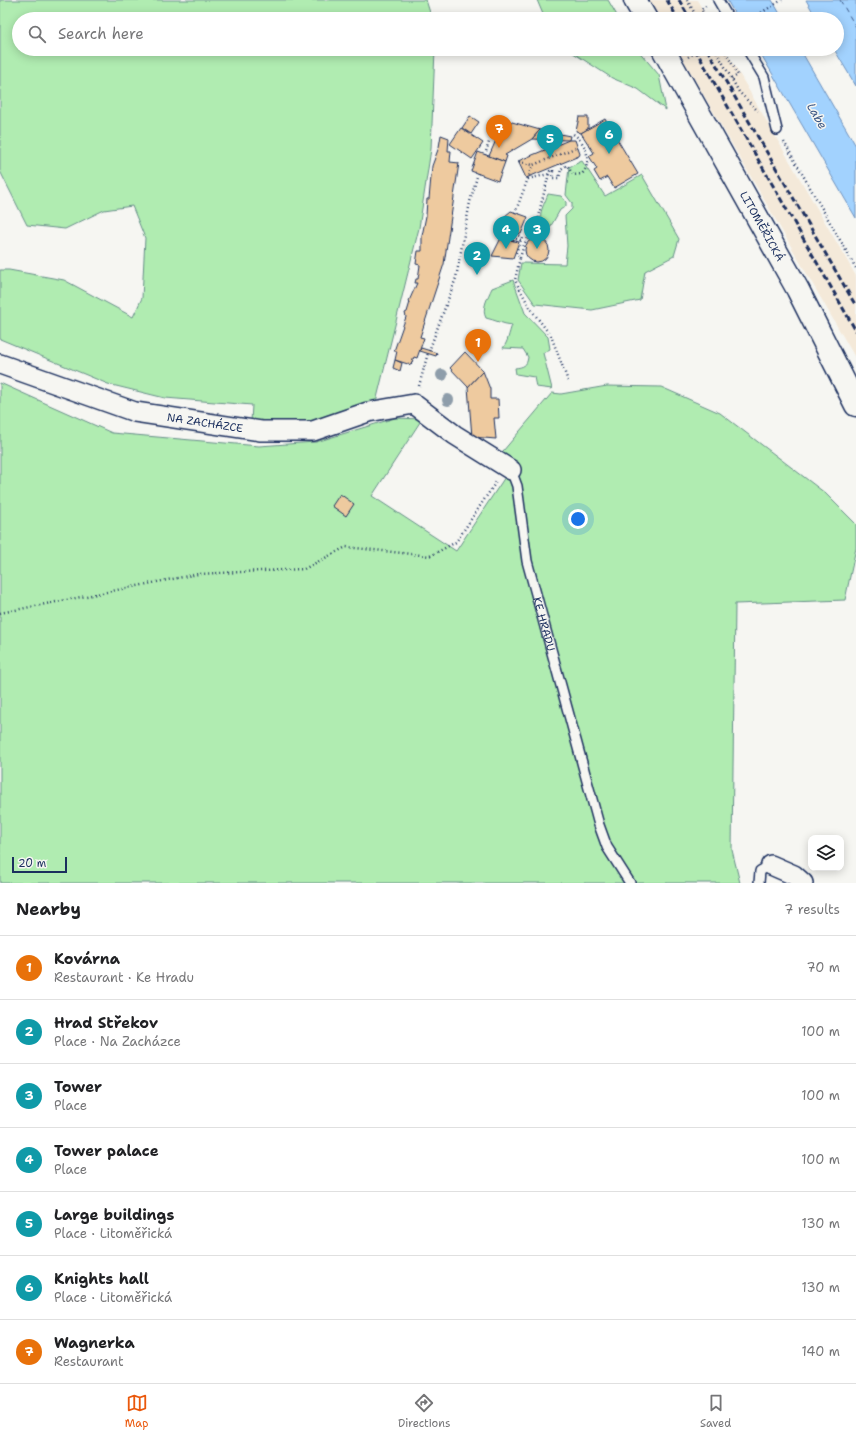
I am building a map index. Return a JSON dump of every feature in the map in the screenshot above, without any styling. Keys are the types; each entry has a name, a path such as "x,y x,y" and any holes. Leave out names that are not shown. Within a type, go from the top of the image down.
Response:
{"main road":[{"path":"635,0 642,12"},
{"name":"LITOMĚŘICKÁ","path":"667,56 798,290 856,405"}],"street":[{"name":"NA ZACHÁZCE","path":"0,364 135,412 261,431 312,431 368,412 414,404"},
{"path":"414,404 455,434 511,470"},
{"path":"771,865 794,876 802,883"}],"lane":[{"path":"718,0 725,12"},
{"path":"751,56 764,77 777,130"},
{"name":"KE HRADU","path":"511,470 518,486 527,561 599,824 607,847 630,883"},
{"path":"759,883 760,871 771,865"}],"path":[{"path":"687,0 694,12"},
{"path":"762,12 782,0"},
{"path":"703,12 701,9 707,6"},
{"path":"719,56 739,92 777,130 856,268"},
{"path":"728,56 738,75 732,79"},
{"path":"553,167 552,178 559,178 563,167 567,165 572,174 577,176 586,170 588,152 579,137 573,134"},
{"path":"485,155 489,142"},
{"path":"519,162 533,165 575,148"},
{"path":"516,213 533,165"},
{"path":"528,179 549,174 550,171 553,171"},
{"path":"414,404 429,352 456,278 470,202 478,174"},
{"path":"549,174 538,216 541,225 548,232 545,238 533,236 524,242 516,280 530,308 551,336 568,382"},
{"path":"516,232 514,239 504,235 505,232 522,236 516,253 520,258"},
{"path":"510,240 510,238 521,240"},
{"path":"0,613 198,574 304,569 346,547 430,556 456,542 496,481 511,470"}],"shaded area":[{"path":"649,0 697,0 704,12 656,12"},
{"path":"681,56 729,56 856,276 856,359"}],"green space":[{"path":"0,0 426,0 430,12 12,12 12,56 435,56 431,149 419,228 376,402 305,423 251,421 252,405 165,398 108,384 0,339 0,270 9,270 64,280 133,317 142,298 145,238 132,206 104,210 65,229 27,225 0,171"},
{"path":"537,0 608,0 615,12 542,12"},
{"path":"578,56 643,56 659,75 666,110 638,89 612,78"},
{"path":"582,161 605,196 642,175 679,239 674,256 645,271 640,300 592,310 535,304 518,280 521,263 565,264 567,246 565,216 572,209 572,203 566,195 569,167"},
{"path":"548,194 561,196 566,202 566,206 560,210 548,231 542,222 541,213"},
{"path":"513,280 525,313 548,337 550,349 543,353 552,389 536,387 534,377 516,374 515,368 524,366 528,357 523,349 503,348 512,325 486,318 484,311 492,288"},
{"path":"0,383 112,433 259,446 316,442 395,418 422,419 372,496 456,551 505,477 503,451 552,393 561,394 607,386 661,387 720,413 825,493 856,524 856,548 845,600 735,604 732,850 740,883 0,883"}],"water":[{"path":"727,0 772,0 779,12 734,12"},
{"path":"806,0 856,0 856,86 838,56 844,56 844,12 813,12"},
{"name":"Labe","path":"762,56 804,56 856,146 856,218"}],"building":[{"path":"470,116 479,122 471,134 462,128"},
{"path":"579,117 588,117 588,129 581,133 576,131"},
{"path":"605,119 638,174 614,188 607,177 600,181 594,171 597,169 589,156 594,153 581,133"},
{"path":"505,120 540,130 532,139 505,155 507,156 505,162 489,156"},
{"path":"461,128 483,143 472,159 450,144"},
{"path":"540,130 570,136 569,140 532,139"},
{"path":"441,135 449,138 448,151 451,151 450,162 459,163 444,264 420,337 424,338 417,358 414,357 411,365 395,360 397,351 394,351 406,317 405,313 407,312 409,301 417,283 415,283 416,279 418,279 420,265 416,264 418,251 422,251 422,236 426,216 427,199 429,199 432,166 439,147"},
{"path":"569,140 575,140 580,154 579,156 526,178 518,161"},
{"path":"478,152 505,162 498,181 471,171"},
{"path":"511,211 528,217 521,234 504,228 507,221 505,216"},
{"path":"501,238 519,242 513,258 492,256"},
{"path":"537,238 546,241 549,250 546,259 537,262 528,259 525,250 528,241"},
{"path":"421,348 437,353 436,356 420,351"},
{"path":"465,352 483,371 468,387 450,368"},
{"path":"395,360 402,363 400,371 393,368"},
{"path":"483,371 490,389 490,399 498,399 499,418 494,418 496,439 472,437 468,387"},
{"path":"340,494 354,504 346,516 332,506"}],"ferry route":[{"path":"840,0 856,27"}],"railway":[{"path":"667,0 674,12"},
{"path":"679,0 686,12"},
{"path":"699,56 856,331"},
{"path":"711,56 856,306"}],"place":[{"name":"Wagnerka","path":"499,148"},
{"name":"Knights hall","path":"609,154"},
{"name":"Large buildings","path":"550,158"},
{"name":"Tower palace","path":"506,249"},
{"name":"Tower","path":"537,249"},
{"name":"Hrad Střekov","path":"477,275"},
{"name":"Kovárna","path":"478,362"}]}
